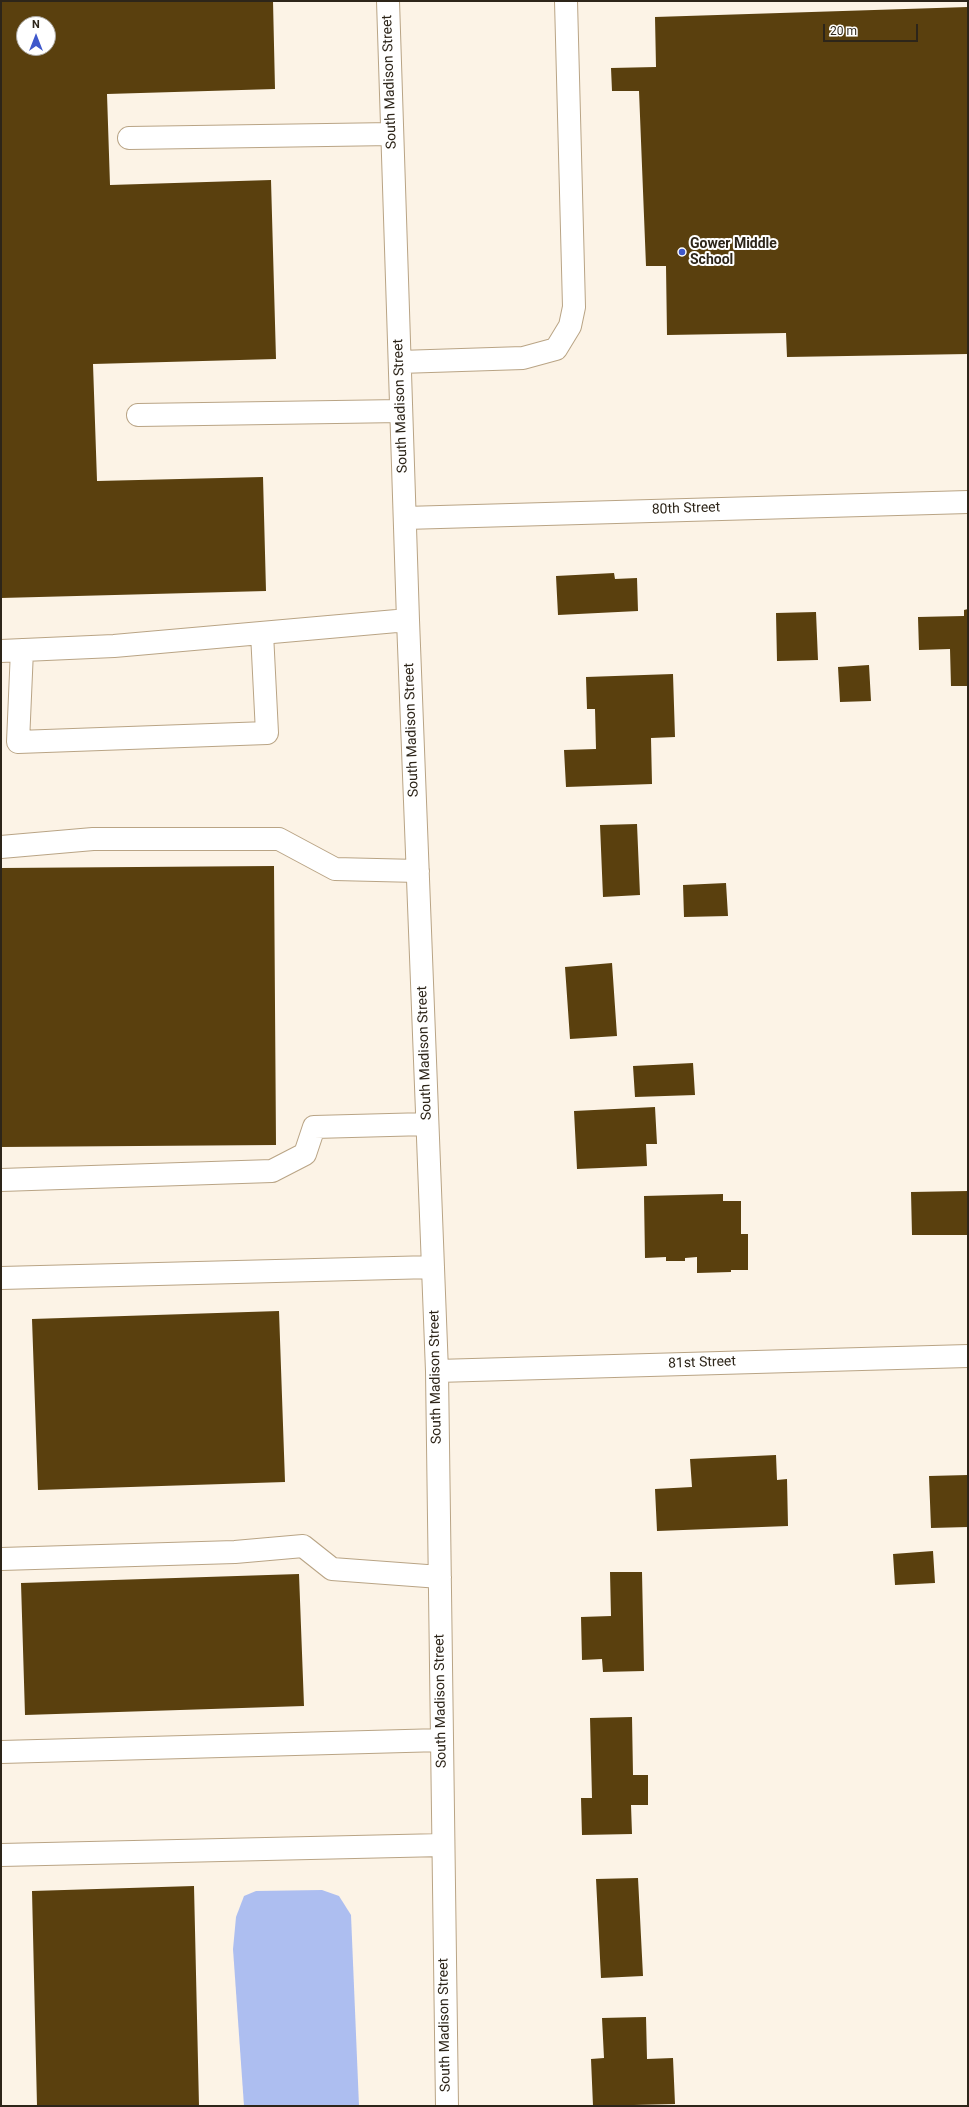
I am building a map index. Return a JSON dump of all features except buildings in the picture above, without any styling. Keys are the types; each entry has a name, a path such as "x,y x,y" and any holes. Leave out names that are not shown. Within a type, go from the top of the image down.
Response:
{"street":[{"name":"South Madison Street","path":"388,1 408,620 437,1371 446,2106"},
{"path":"400,362 523,358 556,349 570,326 574,307 566,1"},
{"path":"129,138 392,134"},
{"path":"138,414 401,411"},
{"name":"80th Street","path":"405,518 968,502"},
{"path":"262,633 267,733 18,742 11,650 114,646 408,620"},
{"path":"1,847 93,839 279,839 335,869 418,871"},
{"path":"1,1180 272,1171 305,1154 314,1127 427,1124"},
{"path":"1,1278 433,1267"},
{"name":"81st Street","path":"437,1371 968,1356"},
{"path":"1,1559 234,1552 303,1546 332,1570 440,1577"},
{"path":"1,1752 442,1740"},
{"path":"1,1855 443,1845"}],"water":[{"path":"322,1890 339,1896 351,1915 359,2106 244,2106 233,1949 236,1917 244,1896 256,1891"}],"place":[{"name":"Gower Middle School","path":"682,252"}]}
